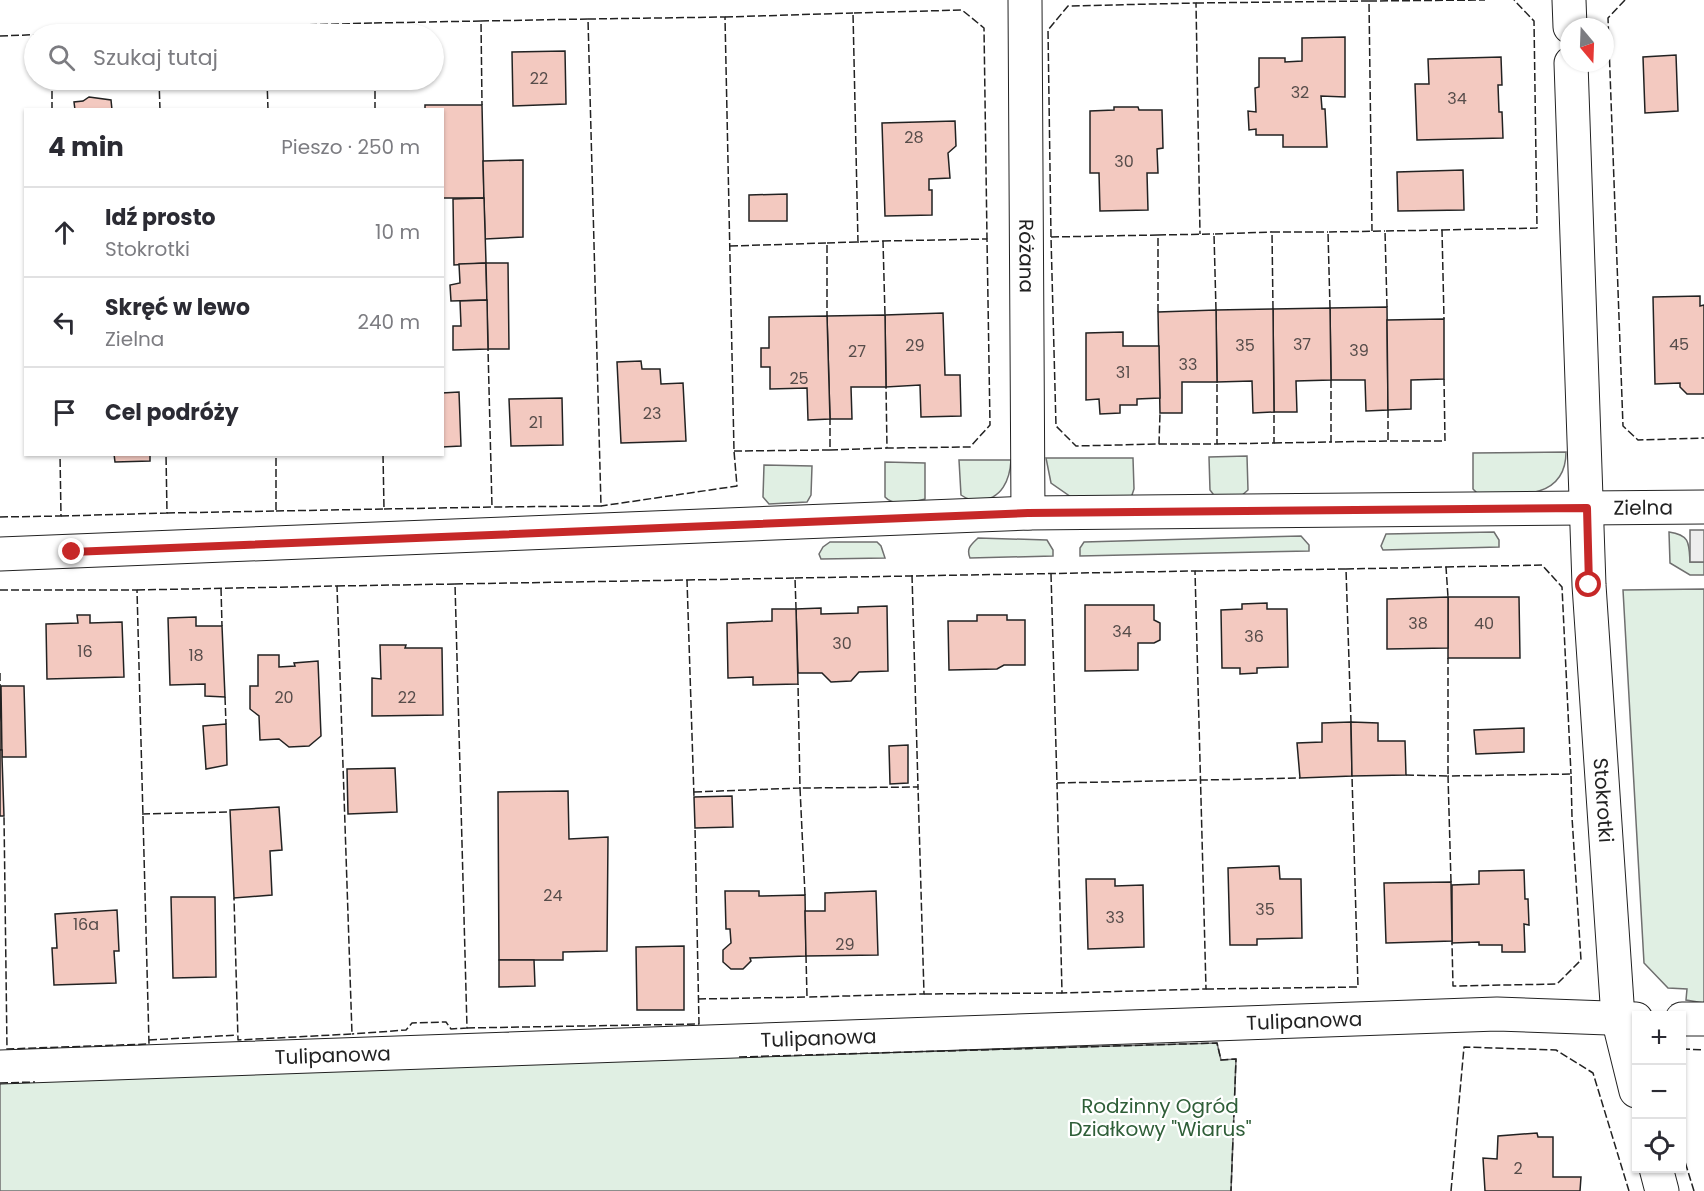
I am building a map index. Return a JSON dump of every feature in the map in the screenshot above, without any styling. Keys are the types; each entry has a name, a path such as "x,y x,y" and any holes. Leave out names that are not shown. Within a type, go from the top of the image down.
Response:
{"street":[{"name":"Różana","path":"1025,0 1028,513"},
{"path":"1569,0 1570,18"},
{"name":"Stokrotki","path":"1571,72 1589,585 1633,1065"},
{"name":"Zielna","path":"0,554 1028,513 1704,507"},
{"name":"Tulipanowa","path":"0,1067 1497,1014 1627,1018"},
{"path":"1686,1019 1704,1019"},
{"path":"1657,1173 1662,1191"}],"green space":[{"path":"1566,452 1564,468 1557,480 1547,488 1535,492 1507,495 1478,494 1473,489 1473,453"},
{"path":"1247,456 1248,490 1240,497 1216,498 1210,490 1209,457"},
{"path":"1046,458 1133,458 1134,489 1131,498 1074,499 1051,483"},
{"path":"959,460 1011,460 1009,474 999,492 987,499 979,500 961,495"},
{"path":"885,462 925,463 925,499 898,503 885,497"},
{"path":"764,465 812,466 811,495 807,502 769,504 763,497"},
{"path":"1494,532 1499,540 1499,547 1383,550 1381,546 1386,534"},
{"path":"1669,532 1685,538 1690,562 1704,562 1704,575 1690,575 1670,563"},
{"path":"1301,536 1309,545 1309,551 1080,556 1080,548 1084,542"},
{"path":"978,538 1047,540 1053,550 1053,556 970,558 969,549"},
{"path":"830,542 877,542 885,558 821,559 819,554"},
{"path":"1704,589 1704,1003 1686,1000 1687,989 1668,988 1644,963 1623,590"},
{"name":"Rodzinny Ogród Działkowy \"Wiarus\"","path":"1217,1043 1221,1060 1236,1059 1231,1191 0,1191 0,1083 633,1060"}],"shaded area":[{"path":"1690,530 1704,530 1704,562 1690,562"}],"building":[{"path":"1345,37 1345,97 1321,96 1322,109 1325,109 1327,147 1283,147 1283,135 1256,135 1256,129 1249,130 1248,111 1256,112 1255,88 1259,87 1259,58 1285,58 1285,62 1302,61 1302,38"},
{"path":"565,51 566,104 513,106 512,52"},
{"path":"1676,55 1678,111 1645,113 1643,57"},
{"path":"1501,57 1502,85 1498,85 1503,138 1417,140 1415,84 1429,84 1428,59"},
{"path":"89,97 111,100 112,108 75,108 74,102 83,101"},
{"path":"425,105 482,105 484,198 444,198 444,108 425,108"},
{"path":"1114,107 1162,110 1163,148 1157,149 1158,173 1147,173 1148,210 1100,211 1099,173 1090,173 1090,111 1114,110"},
{"path":"955,121 956,146 948,153 950,178 929,179 929,190 932,190 932,215 885,216 882,123"},
{"path":"523,160 523,237 485,239 483,161"},
{"path":"1463,170 1464,210 1398,211 1397,172"},
{"path":"787,194 787,221 749,221 749,195"},
{"path":"484,198 486,263 454,265 453,199"},
{"path":"486,263 487,300 451,301 450,285 460,283 459,264"},
{"path":"486,263 508,263 509,349 488,349"},
{"path":"1700,296 1700,306 1704,305 1704,394 1687,394 1680,387 1680,383 1655,384 1653,297"},
{"path":"487,300 488,349 453,350 453,326 461,326 460,301"},
{"path":"1387,307 1388,410 1366,411 1365,380 1331,380 1330,308"},
{"path":"1330,308 1331,380 1296,381 1297,412 1274,412 1273,309"},
{"path":"1273,309 1274,412 1253,413 1252,381 1217,382 1216,310"},
{"path":"1216,310 1217,382 1182,382 1182,413 1160,413 1158,312"},
{"path":"943,313 945,375 960,375 961,416 921,417 920,385 886,387 885,315"},
{"path":"885,315 886,387 851,387 852,419 830,419 827,316"},
{"path":"827,316 830,419 808,420 807,388 770,389 770,367 761,367 761,348 769,348 769,317"},
{"path":"1444,319 1444,379 1411,380 1411,409 1388,410 1387,320"},
{"path":"1123,332 1123,346 1159,346 1160,398 1137,399 1137,405 1120,405 1120,413 1100,414 1099,399 1086,400 1086,333"},
{"path":"641,361 642,369 660,369 661,384 683,383 686,441 621,443 617,362"},
{"path":"459,392 461,446 444,447 444,393"},
{"path":"562,398 563,445 511,446 509,399"},
{"path":"114,456 150,456 150,461 115,462"},
{"path":"1448,597 1519,597 1520,658 1448,658"},
{"path":"1448,597 1448,648 1387,649 1387,599"},
{"path":"1267,603 1267,609 1287,609 1288,667 1257,668 1257,673 1240,674 1240,668 1222,668 1221,610 1242,609 1242,604"},
{"path":"1085,605 1154,605 1154,620 1160,623 1160,640 1154,643 1138,643 1138,670 1085,671"},
{"path":"887,606 888,671 859,672 851,681 831,682 822,673 798,673 796,609 821,608 821,614 858,613 858,607"},
{"path":"772,609 796,609 798,684 753,685 753,677 728,678 727,623 772,621"},
{"path":"77,615 90,615 90,623 122,622 124,677 47,679 46,624 78,623"},
{"path":"977,615 1007,615 1007,620 1025,620 1025,665 1004,665 997,669 949,670 948,621 977,621"},
{"path":"196,617 196,626 222,626 225,697 205,696 205,684 170,685 168,618"},
{"path":"380,645 442,648 443,715 372,716 372,678 381,679"},
{"path":"258,655 279,655 279,667 318,661 321,736 309,746 289,747 279,739 260,740 259,716 250,709 250,686 258,686"},
{"path":"0,684 3,750 0,750"},
{"path":"1,686 24,686 26,757 2,757"},
{"path":"1351,722 1352,776 1300,778 1297,743 1322,742 1322,723"},
{"path":"1351,722 1378,723 1378,741 1405,741 1406,775 1352,776"},
{"path":"226,724 227,765 206,769 203,726"},
{"path":"1524,728 1524,752 1476,754 1474,730"},
{"path":"908,745 908,783 890,784 889,746"},
{"path":"0,750 2,750 4,816 0,816"},
{"path":"395,768 397,812 348,814 347,769"},
{"path":"568,791 569,839 608,837 607,951 563,952 563,960 499,960 498,792"},
{"path":"732,796 733,827 695,828 694,797"},
{"path":"279,807 282,850 270,851 272,895 234,898 230,810"},
{"path":"1279,866 1280,879 1301,879 1302,938 1257,939 1257,945 1230,945 1228,868"},
{"path":"1524,870 1529,925 1524,924 1525,952 1502,952 1502,945 1479,945 1479,942 1452,943 1452,885 1479,884 1479,871"},
{"path":"1086,879 1115,879 1115,886 1143,885 1144,947 1088,949"},
{"path":"1451,882 1452,941 1386,943 1384,883"},
{"path":"725,891 759,891 759,896 805,895 806,956 750,958 751,961 743,969 731,969 723,962 723,950 731,943 730,929 726,929"},
{"path":"876,891 878,955 806,956 805,911 825,911 825,893"},
{"path":"171,897 215,897 216,977 173,978"},
{"path":"117,910 119,951 114,951 116,983 54,985 52,948 57,948 55,914"},
{"path":"684,946 684,1010 637,1010 636,947"},
{"path":"499,960 534,960 535,986 499,987"},
{"path":"1537,1133 1538,1137 1553,1137 1553,1177 1581,1177 1580,1191 1485,1191 1483,1158 1497,1159 1498,1136"}],"fence":[{"path":"1369,1 1485,0"},
{"path":"1442,230 1537,228 1534,21 1514,0"},
{"path":"1625,0 1608,18 1623,426 1638,440 1704,438"},
{"path":"1196,3 1369,1 1372,231"},
{"path":"1051,237 1048,30 1068,6 1196,3 1200,234"},
{"path":"858,243 853,13 962,10 984,28 987,239"},
{"path":"725,17 853,13"},
{"path":"588,19 725,17 734,451 737,486 601,506"},
{"path":"481,21 588,19 601,506 492,507"},
{"path":"374,23 481,21 482,105"},
{"path":"338,24 374,24"},
{"path":"0,36 24,35"},
{"path":"52,90 52,108"},
{"path":"159,90 160,108"},
{"path":"267,90 268,108"},
{"path":"375,90 375,108"},
{"path":"1387,307 1385,231 1442,230 1444,319"},
{"path":"1330,308 1328,232 1385,231"},
{"path":"1273,309 1272,232 1328,232"},
{"path":"1216,310 1214,234 1272,232"},
{"path":"1158,312 1158,235 1214,234"},
{"path":"1158,235 1051,237 1056,426 1076,446 1159,444 1160,413"},
{"path":"883,241 987,239 990,425 970,447 887,448 886,387"},
{"path":"827,243 883,241 885,315"},
{"path":"730,246 827,243 827,316"},
{"path":"384,509 492,507 488,349"},
{"path":"1388,410 1388,441 1445,441 1444,379"},
{"path":"1331,380 1331,442 1388,441"},
{"path":"1159,444 1217,444 1217,382"},
{"path":"1217,444 1274,443 1274,412"},
{"path":"734,451 830,450 830,419"},
{"path":"1274,443 1331,442"},
{"path":"830,450 887,448"},
{"path":"0,517 61,516 60,456"},
{"path":"61,516 167,513 166,456"},
{"path":"167,513 276,511 276,456"},
{"path":"276,511 384,509 383,456"},
{"path":"1446,567 1542,565 1562,587 1571,774"},
{"path":"1346,569 1446,567 1448,597"},
{"path":"1195,571 1346,569 1351,722"},
{"path":"795,578 1195,571 1206,989 1062,993 1057,783"},
{"path":"1051,574 1057,783 1300,778"},
{"path":"912,575 918,787"},
{"path":"687,580 795,578 796,608"},
{"path":"455,584 687,580 694,797"},
{"path":"337,586 455,584 467,1028 451,1029 446,1022 412,1023 406,1030 352,1034"},
{"path":"137,590 337,586 352,1034 238,1040 234,898"},
{"path":"221,588 222,626"},
{"path":"0,590 137,590 149,1044 7,1049 4,816"},
{"path":"1406,775 1448,776 1448,658"},
{"path":"0,673 0,684"},
{"path":"694,792 800,788 798,684"},
{"path":"225,697 226,724"},
{"path":"1451,882 1448,776 1571,774 1581,960 1557,984 1453,986 1452,943"},
{"path":"1206,989 1358,987 1352,776"},
{"path":"805,895 800,788 918,787 924,994 807,997"},
{"path":"142,814 230,812"},
{"path":"467,1028 699,1024 695,828"},
{"path":"698,999 807,997 806,956"},
{"path":"924,994 1062,993"},
{"path":"149,1040 237,1035"},
{"path":"739,1057 1217,1043 1221,1060 1236,1059 1231,1191"},
{"path":"1451,1191 1464,1047 1556,1050 1593,1073 1629,1191"},
{"path":"1686,1049 1704,1050"},
{"path":"0,1083 35,1082"},
{"path":"1686,1165 1694,1191"}],"route":[{"path":"72,552 1028,513 1587,508 1589,585"}]}
